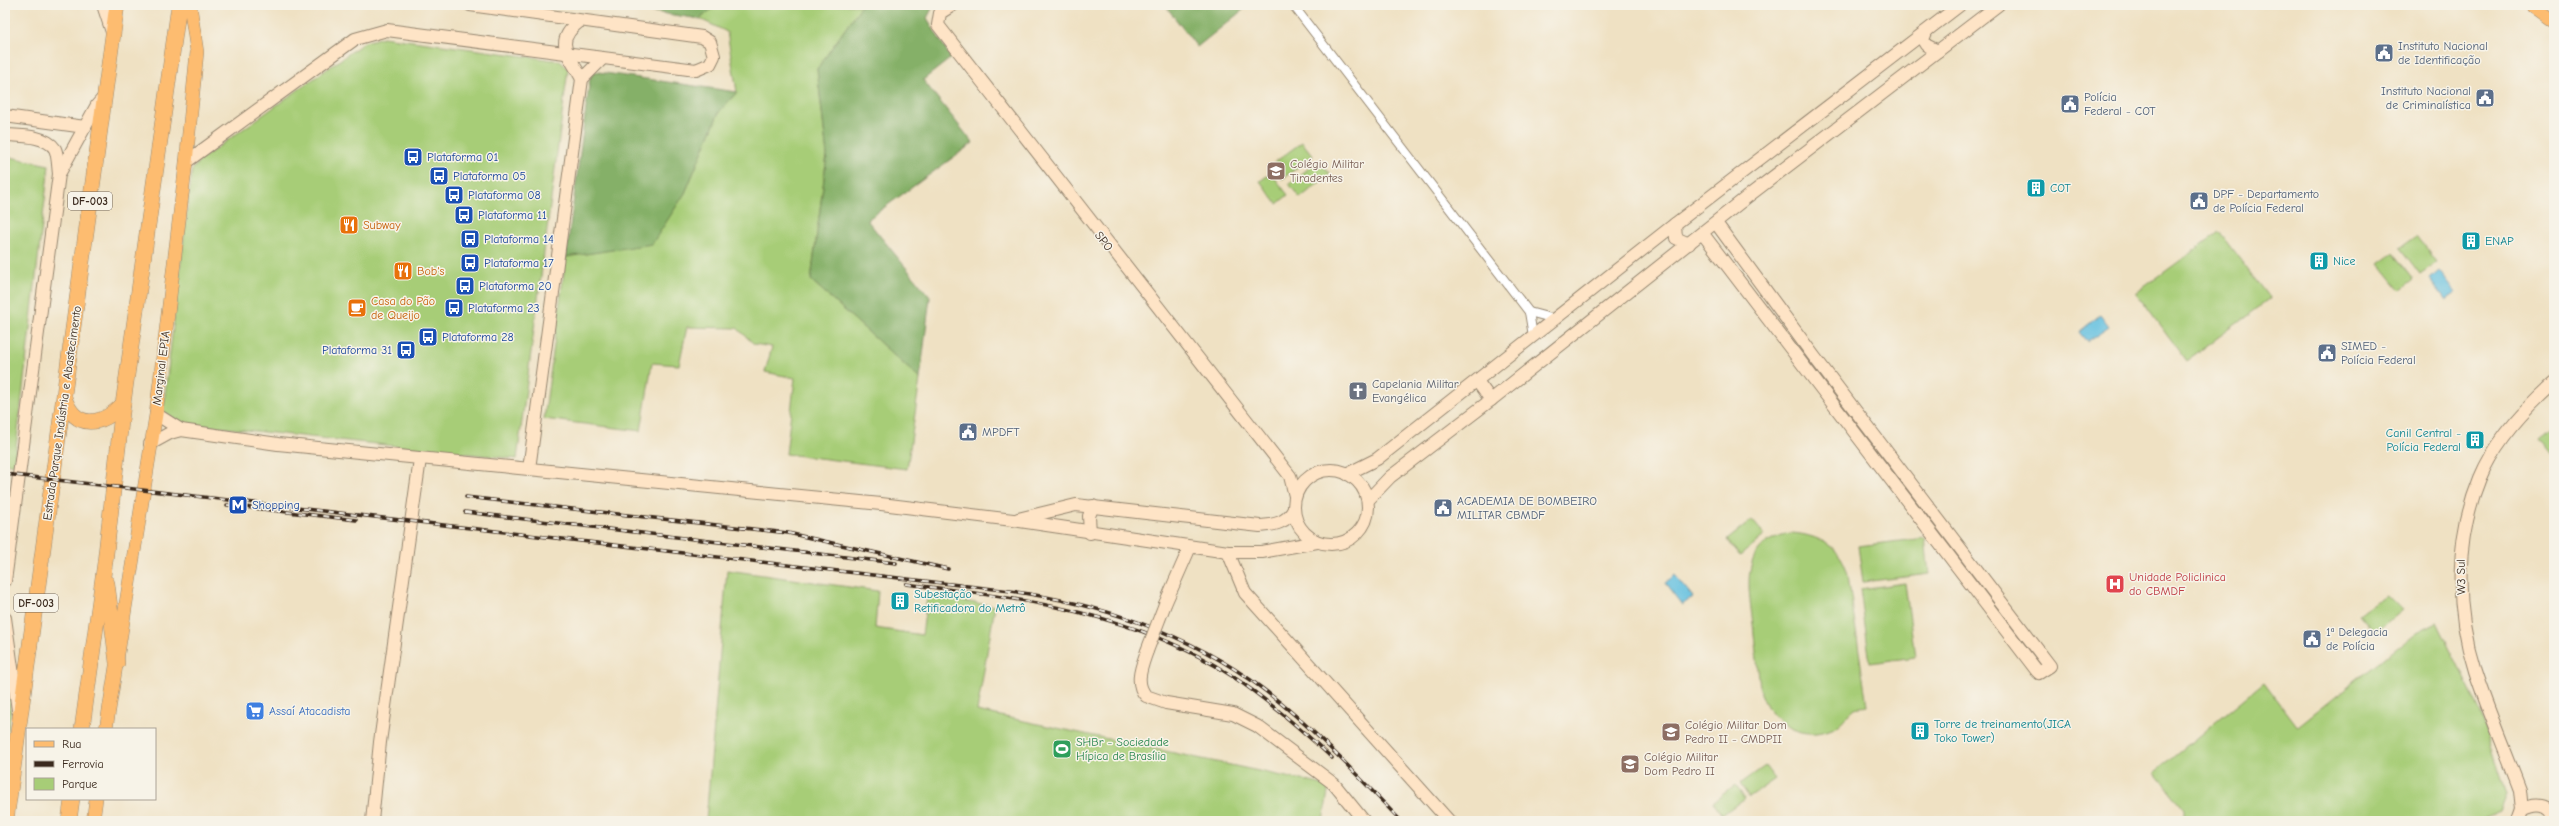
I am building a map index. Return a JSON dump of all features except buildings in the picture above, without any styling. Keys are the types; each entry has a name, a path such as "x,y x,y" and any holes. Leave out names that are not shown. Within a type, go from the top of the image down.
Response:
{"highway":[{"name":"Estrada Parque Indústria e Abastecimento","path":"6,821 104,97 114,36 117,5"},
{"path":"82,728 105,562 122,404 180,5"},
{"path":"64,397 73,414 90,422 108,418 122,404"},
{"path":"105,562 117,664"},
{"path":"69,821 72,800"}],"main road":[{"name":"Marginal EPIA","path":"106,728 150,444 156,414 186,162 197,52 190,5"},
{"path":"2532,5 2554,21"},
{"path":"93,821 96,800"}],"street":[{"path":"103,5 114,36"},
{"path":"186,162 355,39 387,30 696,70 710,64 714,56 710,42 702,37 470,5"},
{"name":"SPO","path":"953,5 940,13 938,25 1139,286 1290,476 1295,496"},
{"path":"1293,5 1529,312 1533,336"},
{"path":"1347,474 1377,459 1675,224 1770,153 1960,5"},
{"path":"1368,500 1390,477 1491,400 1783,170 1998,5"},
{"path":"529,469 582,79 569,54 565,37 569,29 580,21"},
{"path":"1926,32 1923,40 1926,46 1938,51"},
{"path":"582,79 602,59"},
{"path":"59,174 85,127 104,97"},
{"path":"5,116 85,127"},
{"path":"28,137 31,126 29,120"},
{"path":"5,135 28,137 50,144 56,150 59,174 5,581"},
{"path":"1770,153 1777,154 1781,158 1783,170"},
{"path":"1703,234 2025,656 2039,673 2050,666 1813,355 1716,223"},
{"path":"1675,224 1676,238 1689,244"},
{"path":"1745,289 1753,275"},
{"path":"1529,312 1555,319"},
{"path":"1801,363 1813,355"},
{"path":"1477,381 1491,400"},
{"name":"W3 Sul","path":"2520,815 2520,790 2471,657 2465,626 2459,563 2480,478 2489,460 2504,437 2554,383"},
{"path":"156,414 181,430"},
{"path":"150,444 170,433 181,430 420,460 529,469 881,504 1013,520 1090,533 1228,552 1262,552 1317,542 1338,544 1356,536 1367,519 1368,500 1357,480 1347,474 1326,470 1306,479 1297,479 1290,476"},
{"path":"1873,455 1882,446"},
{"path":"372,821 380,742 420,460"},
{"path":"1306,479 1295,496 1294,509 1300,529 1317,542"},
{"path":"1013,520 1068,506 1093,506 1260,526 1273,525 1284,520 1290,516 1294,509"},
{"path":"1090,533 1089,516 1093,506"},
{"path":"1944,548 1953,540"},
{"path":"1190,547 1165,604 1141,667 1139,684 1146,696 1166,703 1220,711 1244,718 1334,784 1364,821"},
{"path":"1228,552 1244,593 1449,821"},
{"path":"5,618 20,722"},
{"path":"2025,656 2037,649"},
{"name":"W3 Sul","path":"2520,790 2536,805 2546,808 2554,818"},
{"path":"2520,815 2536,805"}],"green space":[{"path":"607,5 716,5 700,19"},
{"path":"716,5 862,5 817,69 827,155 811,280 920,379 907,469 786,454 795,378 765,372 772,347 754,344 737,328 687,327 679,365 652,363 641,431 544,419 566,257 652,243 685,193 719,112 737,92 727,32 700,19"},
{"path":"862,5 934,5 927,18 951,58 923,80 973,143 867,220 930,297 920,379 811,280 827,155 817,69"},
{"path":"1165,5 1249,5 1197,47"},
{"path":"383,37 560,61 568,69 517,459 179,423 163,411 192,170 200,160 365,42"},
{"path":"591,71 737,92 719,112 685,193 652,244 566,257"},
{"path":"1302,142 1313,156 1282,179 1271,165"},
{"path":"5,156 49,165 14,465 5,463"},
{"path":"1319,160 1330,174 1300,198 1289,184"},
{"path":"1271,173 1288,195 1277,204 1260,181"},
{"path":"2219,232 2270,299 2186,361 2136,293"},
{"path":"2417,236 2437,262 2420,274 2400,248"},
{"path":"2394,253 2414,279 2400,290 2379,264"},
{"path":"2554,426 2554,455 2540,437"},
{"path":"5,492 10,493 5,524"},
{"path":"1752,520 1765,535 1740,556 1727,540"},
{"path":"1790,533 1810,536 1827,544 1841,557 1848,576 1867,706 1855,708 1836,727 1820,733 1797,731 1786,726 1769,710 1760,688 1750,595 1750,568 1755,556 1762,546 1774,538"},
{"path":"1925,538 1929,574 1863,582 1858,546"},
{"path":"727,570 878,591 875,628 922,635 927,598 935,597 995,606 977,711 1329,786 1323,821 706,821"},
{"path":"1905,583 1915,657 1870,663 1860,589"},
{"path":"2387,595 2402,610 2374,633 2359,615"},
{"path":"2437,622 2478,706 2507,794 2500,812 2477,821 2184,821 2184,809 2155,772 2264,682 2298,727 2417,632"},
{"path":"5,666 11,712 5,747"},
{"path":"1765,766 1775,779 1749,797 1740,784"},
{"path":"1735,785 1745,798 1722,815 1713,802"}],"water":[{"path":"2439,271 2456,293 2446,300 2430,279"},
{"path":"2100,315 2109,327 2087,342 2079,332"},
{"path":"1675,575 1693,597 1682,605 1665,583"}],"railway":[{"path":"5,474 1002,590 1071,602 1105,611 1172,636 1204,651 1235,669 1282,704 1335,752 1401,821"},
{"path":"466,497 788,533 948,569"},
{"path":"227,505 356,520"},
{"path":"465,512 896,563"},
{"path":"906,584 1033,602 1116,622 1156,637 1195,654 1232,676 1284,715 1332,758"}],"place":[{"name":"Instituto Nacional de Identificação","path":"2384,53"},
{"name":"Instituto Nacional de Criminalística","path":"2485,98"},
{"name":"Polícia Federal - COT","path":"2070,104"},
{"name":"Plataforma 01","path":"413,157"},
{"name":"Colégio Militar Tiradentes","path":"1276,171"},
{"name":"Plataforma 05","path":"439,176"},
{"name":"COT","path":"2036,188"},
{"name":"Plataforma 08","path":"454,195"},
{"name":"DPF - Departamento de Polícia Federal","path":"2199,201"},
{"name":"Plataforma 11","path":"464,215"},
{"name":"Subway","path":"349,225"},
{"name":"Plataforma 14","path":"470,239"},
{"name":"ENAP","path":"2471,241"},
{"name":"Nice","path":"2319,261"},
{"name":"Plataforma 17","path":"470,263"},
{"name":"Bob's","path":"403,271"},
{"name":"Plataforma 20","path":"465,286"},
{"name":"Casa do Pão de Queijo","path":"357,308"},
{"name":"Plataforma 23","path":"454,308"},
{"name":"Plataforma 28","path":"428,337"},
{"name":"Plataforma 31","path":"406,350"},
{"name":"SIMED - Polícia Federal","path":"2327,353"},
{"name":"Capelania Militar Evangélica","path":"1358,391"},
{"name":"MPDFT","path":"968,432"},
{"name":"Canil Central - Polícia Federal","path":"2475,440"},
{"name":"Shopping","path":"238,505"},
{"name":"ACADEMIA DE BOMBEIRO MILITAR CBMDF","path":"1443,508"},
{"name":"Unidade Policlinica do CBMDF","path":"2115,584"},
{"name":"Subestação Retificadora do Metrô","path":"900,601"},
{"name":"1ª Delegacia de Polícia","path":"2312,639"},
{"name":"Assaí Atacadista","path":"255,711"},
{"name":"Torre de treinamento(JICA Toko Tower)","path":"1920,731"},
{"name":"Colégio Militar Dom Pedro II - CMDPII","path":"1671,732"},
{"name":"SHBr - Sociedade Hípica de Brasília","path":"1062,749"},
{"name":"Colégio Militar Dom Pedro II","path":"1630,764"}]}
